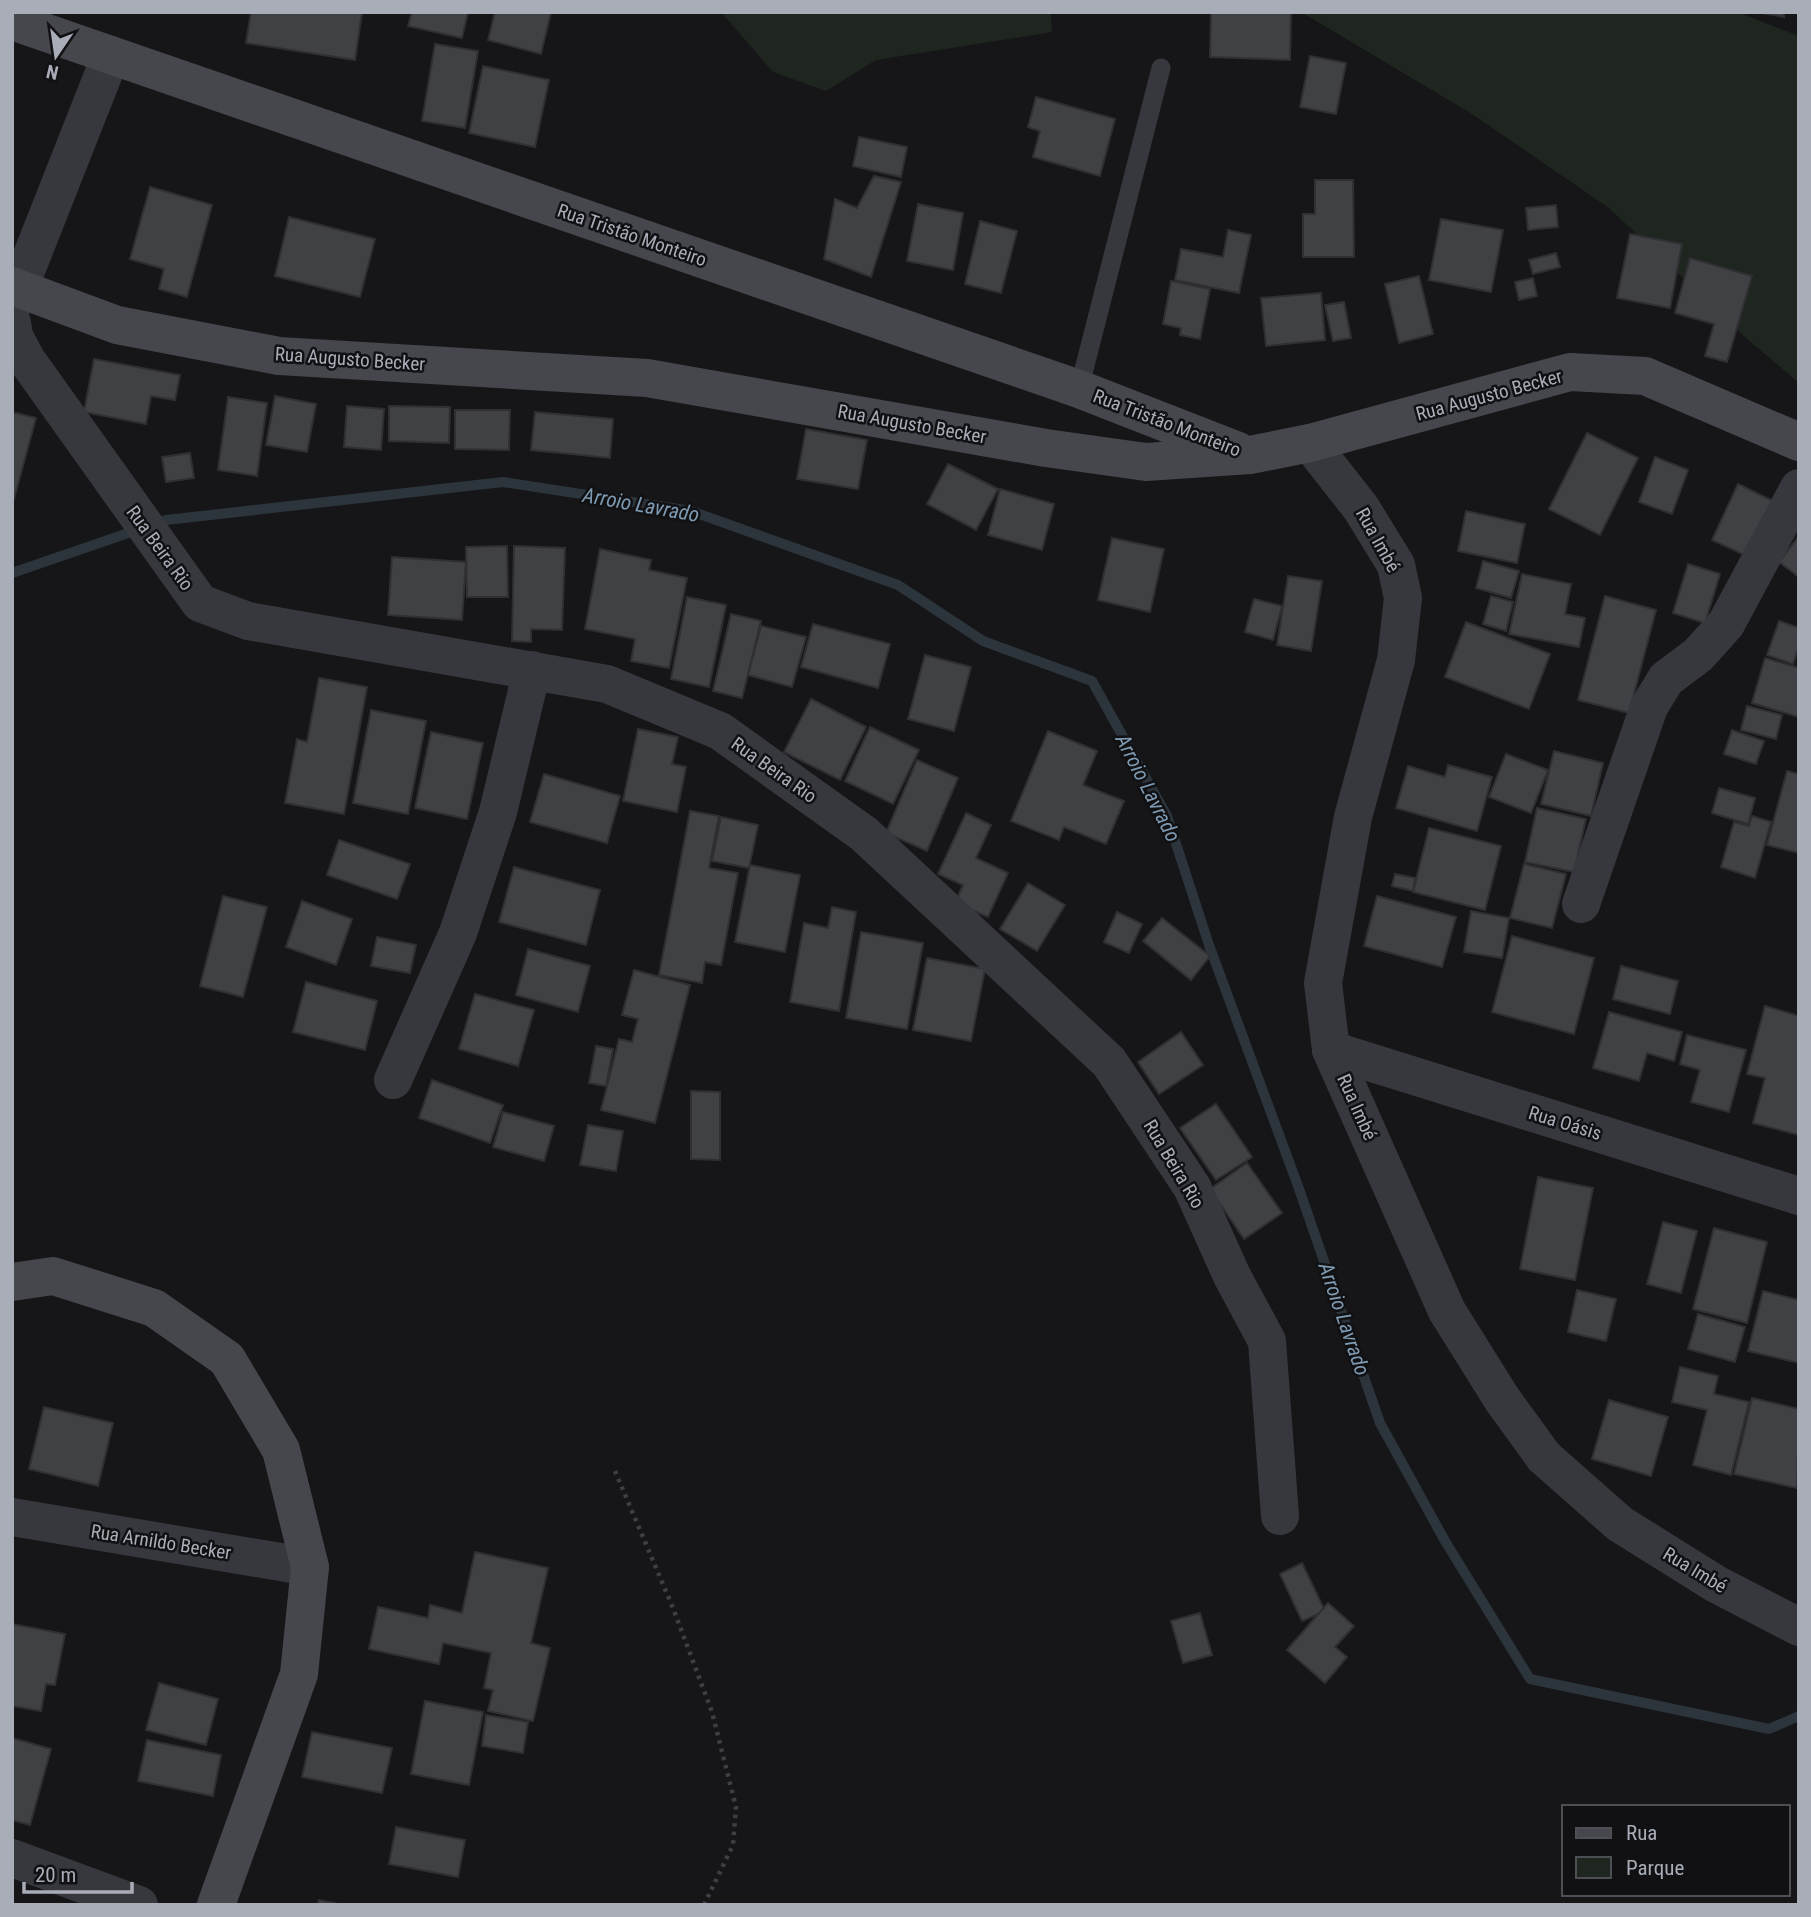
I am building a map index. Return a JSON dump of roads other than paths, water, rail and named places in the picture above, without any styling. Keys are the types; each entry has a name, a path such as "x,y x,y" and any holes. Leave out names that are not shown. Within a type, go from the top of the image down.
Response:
{"street":[{"name":"Rua Tristão Monteiro","path":"12,21 1079,389 1250,455"},
{"path":"14,301 111,55"},
{"name":"Rua Augusto Becker","path":"14,301 117,325 279,356 647,378 1046,448 1146,462 1250,455 1310,443 1570,372 1646,376 1799,442"},
{"name":"Rua Beira Rio","path":"14,301 14,336 26,359 200,603 248,621 607,684 720,731 864,834 1109,1062 1192,1187 1231,1276 1267,1341 1280,1516"},
{"name":"Rua Imbé","path":"1310,443 1361,508 1396,565 1403,598 1396,660 1353,817 1323,982 1331,1051 1447,1311 1502,1399 1544,1457 1620,1524 1716,1584 1799,1627"},
{"path":"1581,904 1649,707 1666,679 1698,655 1726,624 1799,488"},
{"path":"393,1080 458,933 498,812 532,670"},
{"name":"Rua Oásis","path":"1331,1051 1799,1196"},
{"path":"12,1282 53,1276 154,1308 227,1359 281,1450 310,1567 299,1674 216,1905"},
{"name":"Rua Arnildo Becker","path":"12,1517 310,1567"},
{"path":"12,1858 139,1905"}],"lane":[{"path":"1079,389 1161,68"}],"waterway":[{"name":"Arroio Lavrado","path":"153,524 166,520 503,482 691,511 898,585 983,641 1092,681 1167,816 1209,945 1298,1186 1380,1423 1445,1541 1530,1679 1769,1729 1799,1716"},
{"name":"Arroio Lavrado","path":"12,573 137,530"}]}
